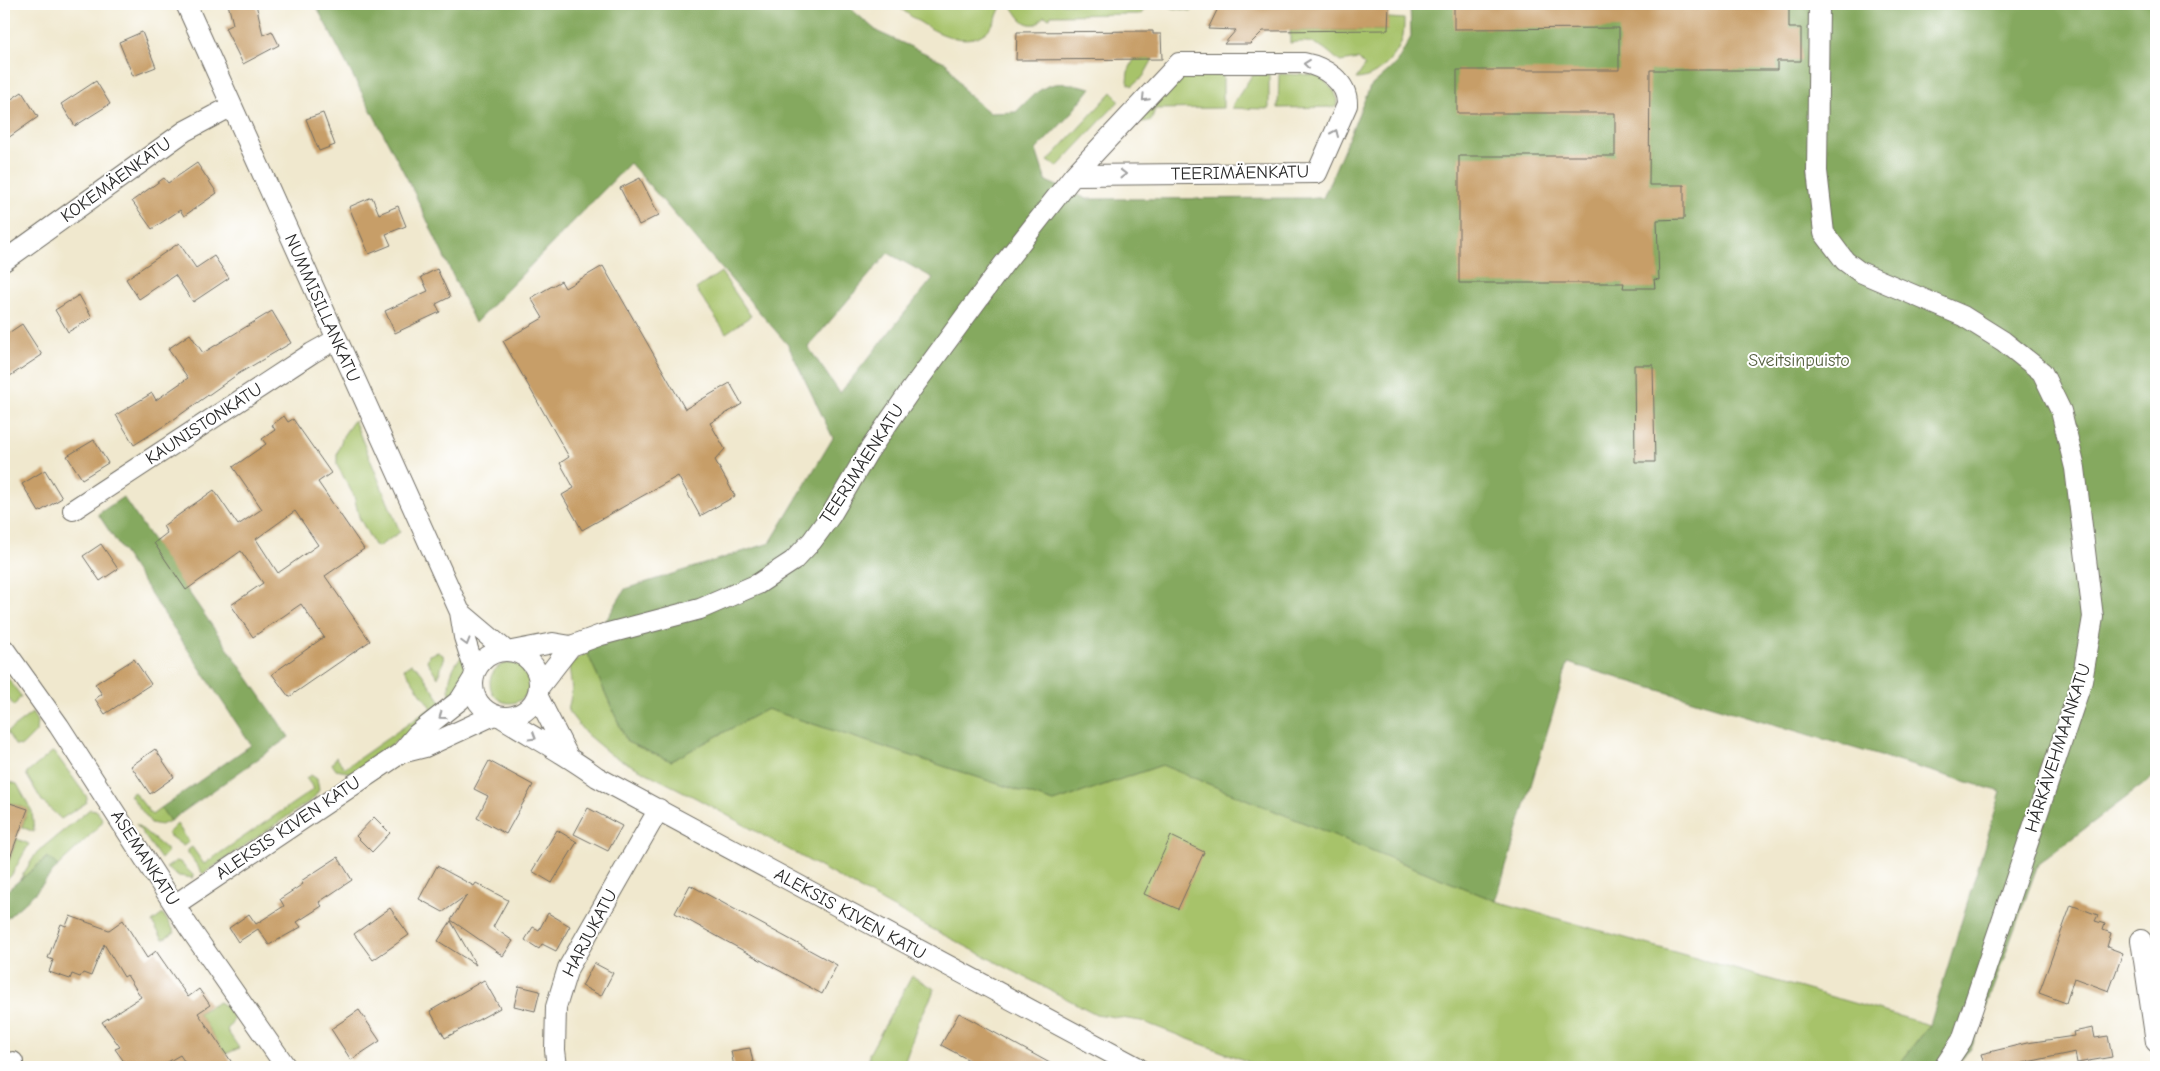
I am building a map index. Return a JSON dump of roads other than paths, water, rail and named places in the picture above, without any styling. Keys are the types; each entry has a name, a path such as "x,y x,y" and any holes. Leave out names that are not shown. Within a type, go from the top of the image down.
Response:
{"street":[{"name":"NUMMISILLANKATU","path":"186,4 460,612 474,675"},
{"name":"HÄRKÄVEHMAANKATU","path":"1819,4 1817,171 1824,233 1845,261 1860,272 1963,316 2003,341 2042,372 2061,411 2076,468 2091,585 2093,617 2082,681 1962,1040 1944,1067"},
{"name":"TEERIMÄENKATU","path":"508,651 553,643 570,646 601,635 700,608 732,597 758,584 793,561 812,541 831,515 868,452 913,387 1008,258 1074,175 1179,63 1304,64 1317,66 1337,79 1348,98 1347,105 1317,173 1074,175"},
{"name":"KOKEMÄENKATU","path":"4,261 185,131 232,106"},
{"name":"KAUNISTONKATU","path":"73,510 312,353 337,340"},
{"name":"NUMMISILLANKATU","path":"460,612 508,651"},
{"path":"538,691 535,668 521,654 508,651 487,656 474,675 477,701 484,709 497,716 519,715 527,710 570,646"},
{"name":"ASEMANKATU","path":"4,649 59,726 200,943 286,1067"},
{"name":"ALEKSIS KIVEN KATU","path":"176,904 400,754 417,734 456,704 474,675"},
{"name":"ALEKSIS KIVEN KATU","path":"538,691 567,754"},
{"name":"ALEKSIS KIVEN KATU","path":"400,754 425,747 497,716 534,738 567,754 597,777 659,809 1101,1059 1138,1067"},
{"name":"HARJUKATU","path":"557,1067 555,1050 556,1008 568,968 659,809"},
{"path":"2141,940 2156,1042"}],"park label":[{"name":"Sveitsinpuisto","path":"1799,360"}]}
